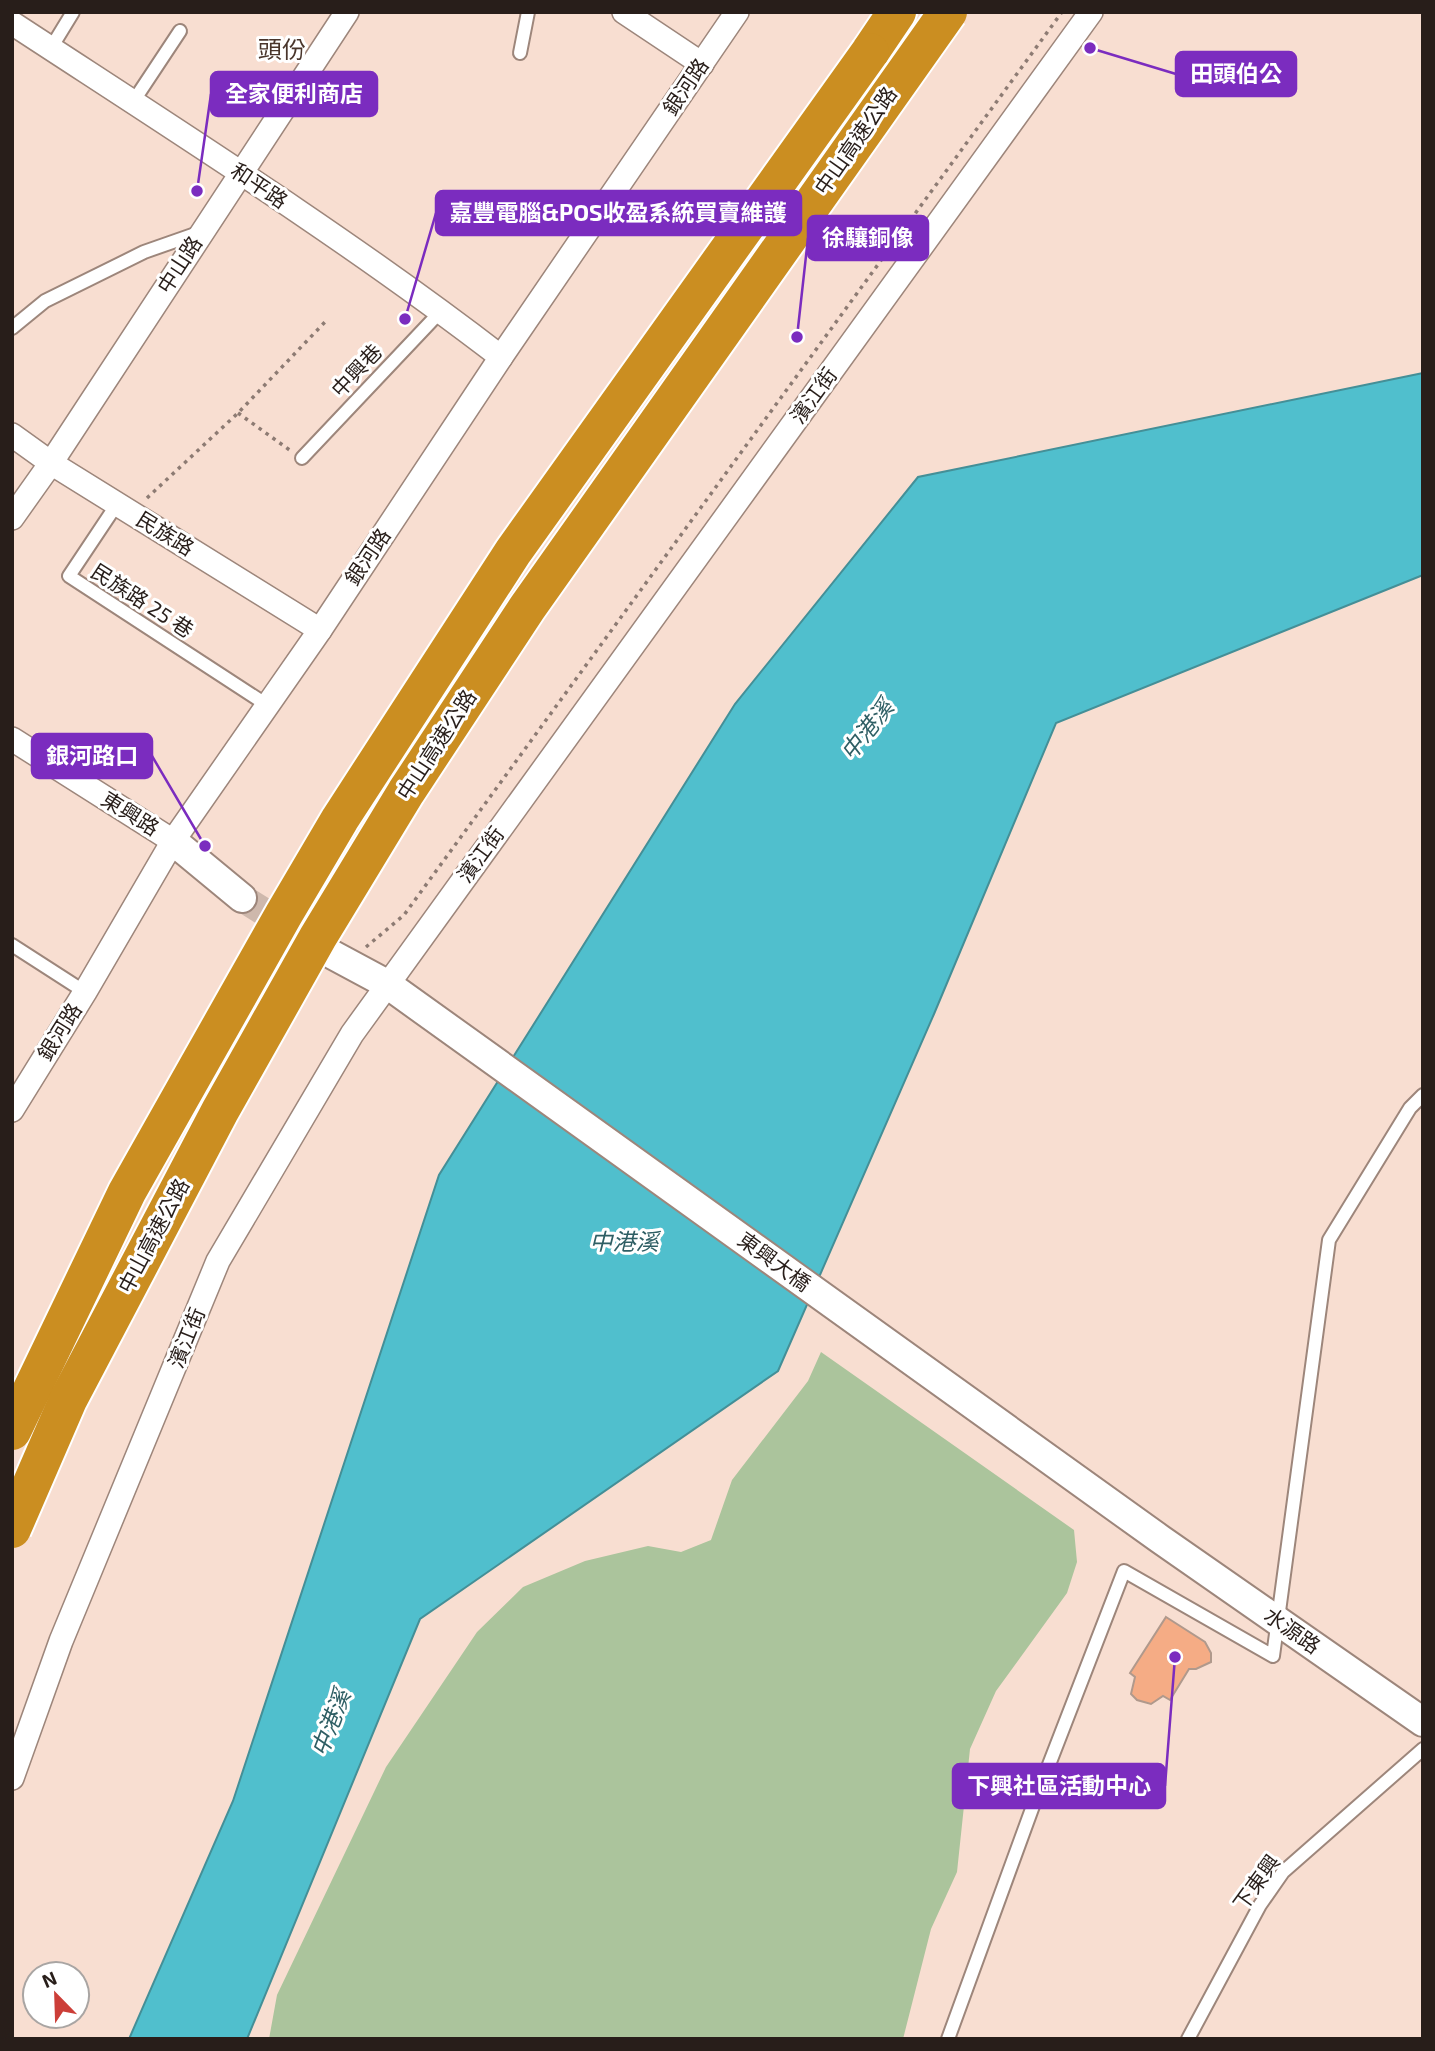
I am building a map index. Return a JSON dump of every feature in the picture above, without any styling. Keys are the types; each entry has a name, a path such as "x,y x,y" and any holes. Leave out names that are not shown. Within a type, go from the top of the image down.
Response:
{"highway":[{"name":"中山高速公路","path":"12,1431 127,1192 340,819 513,552 897,12"},
{"name":"中山高速公路","path":"12,1529 68,1400 220,1111 318,937 406,792 535,597 948,12"}],"street":[{"name":"中山路","path":"12,517 51,463 347,12"},
{"path":"624,12 702,64"},
{"name":"銀河路","path":"12,1110 173,841 320,630 737,12"},
{"name":"濱江街","path":"12,1778 61,1641 218,1261 352,1034 1091,12"},
{"name":"和平路","path":"12,23 240,173 441,311 502,357"},
{"name":"民族路","path":"12,435 51,463 320,630"},
{"name":"東興路","path":"12,739 173,841 242,898"},
{"name":"東興大橋","path":"342,960 387,984 1160,1539"},
{"name":"水源路","path":"1160,1539 1423,1722"}],"lane":[{"path":"51,48 73,12"},
{"path":"520,53 528,12"},
{"path":"133,102 180,31"},
{"path":"12,328 45,301 144,253 202,232"},
{"name":"中興巷","path":"302,458 441,311"},
{"name":"民族路 25 巷","path":"124,508 69,576 267,705"},
{"path":"12,945 85,992"},
{"path":"947,2039 1124,1571 1273,1656 1329,1240 1410,1108 1423,1095"},
{"name":"下東興","path":"1188,2039 1260,1905 1283,1872 1423,1749"}],"path":[{"path":"342,960 368,945 404,915 1062,12"},
{"path":"124,508 238,413 325,322"},
{"path":"238,413 302,458"}],"green space":[{"path":"821,1352 1074,1530 1077,1562 1067,1593 996,1691 970,1749 957,1872 931,1929 903,2039 269,2039 277,1995 386,1767 477,1632 523,1587 585,1561 648,1546 681,1552 711,1540 732,1480 808,1381"}],"water":[{"name":"中港溪","path":"1423,373 1423,575 1056,723 934,1014 778,1371 420,1619 247,2039 129,2039 233,1801 439,1175 735,704 918,477"}],"building":[{"path":"1166,1617 1205,1642 1211,1653 1211,1662 1196,1669 1189,1669 1170,1700 1163,1696 1151,1704 1137,1700 1131,1694 1135,1677 1130,1673"}],"tunnel":[{"path":"242,898 296,932"}],"place":[{"name":"田頭伯公","path":"1090,48"},
{"name":"全家便利商店","path":"197,191"},
{"name":"嘉豐電腦&POS收盈系統買賣維護","path":"405,319"},
{"name":"徐驤銅像","path":"797,337"},
{"name":"銀河路口","path":"205,846"},
{"name":"下興社區活動中心","path":"1175,1657"}],"district":[{"name":"頭份","path":"282,50"}]}
